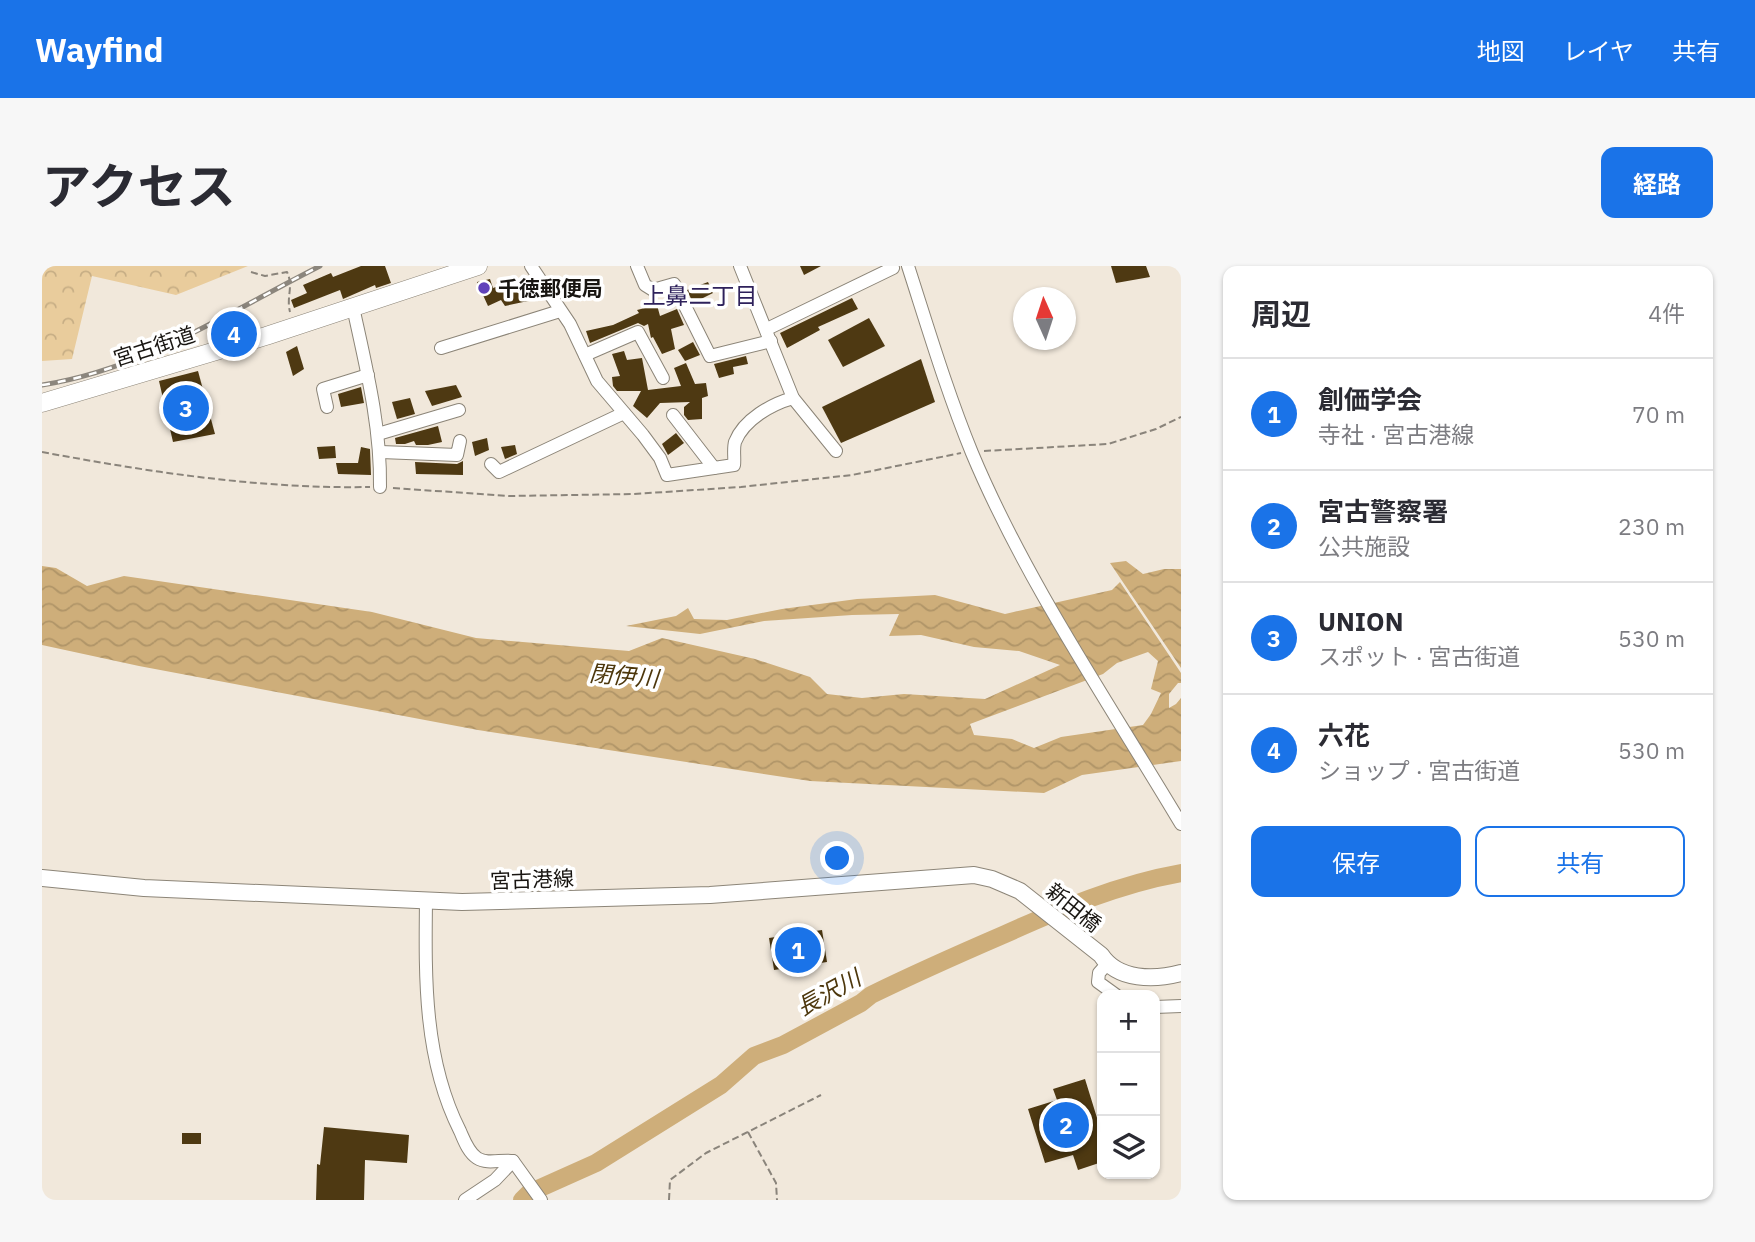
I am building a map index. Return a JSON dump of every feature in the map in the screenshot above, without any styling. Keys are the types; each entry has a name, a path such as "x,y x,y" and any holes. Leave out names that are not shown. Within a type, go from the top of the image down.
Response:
{"highway":[{"name":"宮古街道","path":"42,403 294,327 478,266"}],"main road":[{"name":"宮古港線","path":"42,878 144,888 462,902 710,895 974,875 992,879 1020,891"},
{"name":"新田橋","path":"1020,891 1104,960"},
{"path":"1104,960 1133,975 1154,978 1181,973"}],"street":[{"path":"531,266 570,324 597,381 660,458 667,475 734,465 735,443 747,426 772,404 793,398"},
{"path":"637,266 645,285 653,290 674,284 710,356 769,335 893,268"},
{"path":"740,266 793,398 836,451"},
{"path":"908,266 979,468 1041,591 1181,824"},
{"path":"353,307 381,452 380,487"},
{"path":"441,348 560,311"},
{"path":"585,355 638,332 663,378"},
{"path":"327,407 323,389 368,375"},
{"path":"378,434 459,410"},
{"path":"491,464 499,472 624,413"},
{"path":"673,415 714,468"},
{"path":"381,452 457,455 460,441"},
{"path":"426,901 425,965 429,1028 450,1112 467,1146 476,1157 487,1162 518,1166 541,1200"},
{"path":"1104,960 1098,982 1109,990"},
{"path":"1160,1007 1181,1006"},
{"path":"465,1200 518,1166"}],"path":[{"path":"251,272 265,276 287,272 291,286 287,301 294,327"},
{"path":"42,452 126,467 314,488 380,487 509,496 634,494 741,487 852,475 971,451 1108,444 1156,429 1181,417"},
{"path":"669,1200 670,1180 706,1153 821,1095"},
{"path":"748,1132 776,1182 777,1200"}],"green space":[{"path":"42,266 248,266 176,295 92,276 72,359 42,361"}],"water":[{"path":"1126,561 1143,574 1164,569 1181,569 1181,668 1110,563"},
{"name":"閉伊川","path":"42,566 56,568 87,586 124,576 372,612 476,638 629,651 662,638 755,659 810,677 827,694 862,698 904,694 985,699 1060,665 1019,651 974,647 921,635 889,636 899,614 764,621 700,634 626,626 676,616 688,608 694,619 727,620 857,599 935,595 1005,614 1112,590 1120,582 1181,673 1181,683 1169,694 1169,708 1181,698 1181,761 1082,775 1044,793 810,781 478,730 42,645","holes":["1148,652 1158,661 1151,689 1161,693 1143,725 1061,737 1034,748 1012,739 974,735 970,724 1103,674 1117,663"]}],"building":[{"path":"361,266 385,266 391,283 376,288 375,285 343,299 340,290 294,308 291,300 307,293 303,285 331,273 333,277"},
{"path":"800,266 821,266 804,275"},
{"path":"1111,266 1146,266 1150,277 1116,283"},
{"path":"521,278 528,301 505,306 501,300 488,306 477,282 490,279 493,288"},
{"path":"708,282 713,293 693,303 687,290"},
{"path":"852,298 858,309 818,327 820,330 787,348 780,333"},
{"path":"657,305 660,316 677,309 684,325 671,329 675,349 662,354 653,337 651,338 648,324 644,326 638,323 590,343 586,331 613,325 639,313 637,310"},
{"path":"869,318 885,346 843,367 828,340"},
{"path":"693,342 700,355 685,361 678,350"},
{"path":"297,346 304,369 293,376 286,352"},
{"path":"624,351 627,360 642,358 648,390 681,386 674,368 686,363 695,384 706,383 708,396 702,398 702,419 688,420 684,415 684,407 690,402 660,403 647,418 633,406 641,391 617,391 613,386 612,377 620,376 612,354"},
{"path":"746,356 748,364 733,367 734,374 719,378 714,364"},
{"path":"921,359 935,402 841,443 822,407"},
{"path":"198,371 215,434 173,442 159,381"},
{"path":"456,385 462,397 432,406 425,391"},
{"path":"361,387 364,403 341,407 338,394"},
{"path":"410,398 415,414 397,419 392,402"},
{"path":"438,426 442,442 428,445 416,445 414,441 396,444 395,438"},
{"path":"676,433 684,443 668,455 662,444"},
{"path":"487,438 489,450 475,456 472,442"},
{"path":"515,445 517,454 505,459 501,447"},
{"path":"335,446 336,458 319,459 317,447"},
{"path":"361,447 370,449 371,475 338,474 336,463 358,463"},
{"path":"463,461 463,475 416,474 415,462 457,464"},
{"path":"822,930 827,962 774,970 769,938"},
{"path":"1085,1079 1097,1118 1097,1164 1078,1170 1073,1155 1045,1163 1028,1109 1057,1100 1053,1089"},
{"path":"324,1127 409,1135 407,1163 365,1160 364,1200 316,1200 317,1164 320,1165"},
{"path":"182,1133 201,1133 201,1144 182,1144"}],"waterway":[{"name":"長沢川","path":"522,1200 529,1193 596,1163 721,1085 754,1056 783,1045 871,995 1068,907 1135,884 1181,873"}],"railway":[{"path":"42,385 116,366 151,352 219,320 320,266"}],"place":[{"name":"千徳郵便局","path":"484,288"},
{"name":"六花","path":"234,334"},
{"name":"UNION","path":"186,408"},
{"name":"創価学会","path":"798,950"},
{"name":"宮古警察署","path":"1066,1125"}],"district":[{"name":"上鼻二丁目","path":"700,295"}]}
